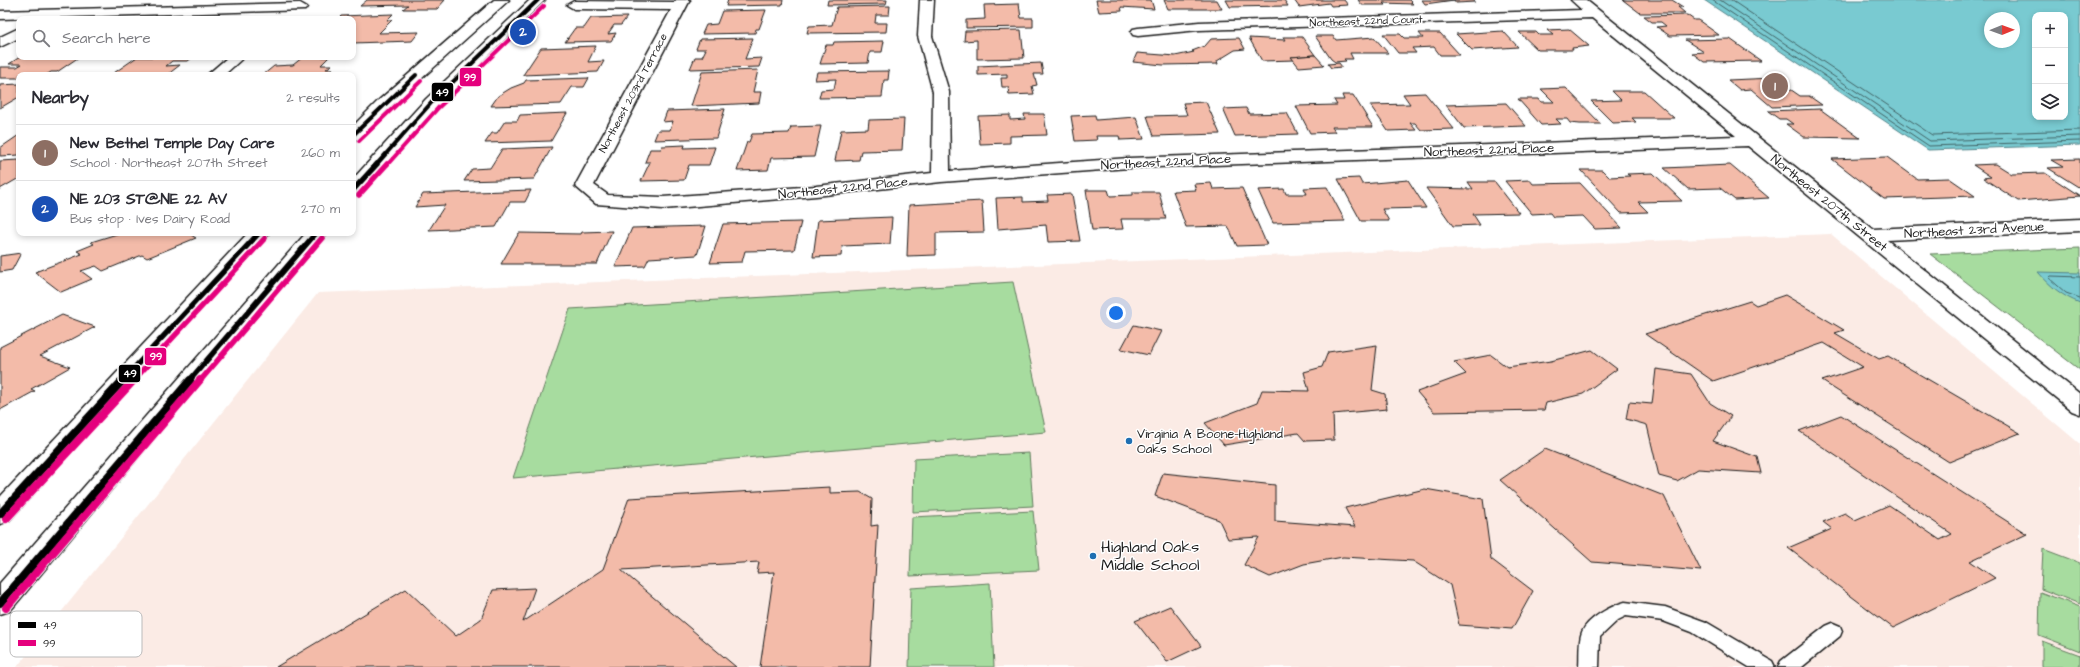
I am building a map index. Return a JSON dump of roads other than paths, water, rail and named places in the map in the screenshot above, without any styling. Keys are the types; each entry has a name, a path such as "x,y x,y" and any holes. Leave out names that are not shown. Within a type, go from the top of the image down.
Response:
{"street":[{"path":"356,132 385,103 502,0"},
{"path":"356,187 432,102 538,0"},
{"path":"927,0 925,36 941,92 941,177"},
{"name":"Northeast 207th Street","path":"1578,0 2080,406"},
{"path":"574,5 680,3"},
{"name":"Northeast 203rd Terrace","path":"584,186 680,3"},
{"path":"0,15 46,16 304,4"},
{"path":"289,16 304,4"},
{"name":"Northeast 22nd Court","path":"1138,32 1199,26 1595,14"},
{"path":"0,43 16,34"},
{"path":"219,72 233,60"},
{"name":"Northeast 22nd Place","path":"584,186 603,200 663,203 816,191 941,177 1129,163 1753,141"},
{"name":"Northeast 23rd Avenue","path":"1869,234 2080,225"},
{"path":"0,514 257,236"},
{"path":"0,603 313,236"}],"lane":[{"path":"1589,667 1591,634 1612,615 1625,609 1665,614 1700,627 1765,667"},
{"path":"1788,667 1833,631"}],"water":[{"path":"1704,0 2080,0 2080,145 1928,150"},
{"path":"2038,272 2080,273 2080,303 2057,290"}],"place":[{"name":"NE 203 ST@NE 22 AV","path":"523,32"},
{"name":"New Bethel Temple Day Care","path":"1775,86"},
{"name":"Virginia A Boone-Highland Oaks School","path":"1129,441"},
{"name":"Highland Oaks Middle School","path":"1093,556"}]}
